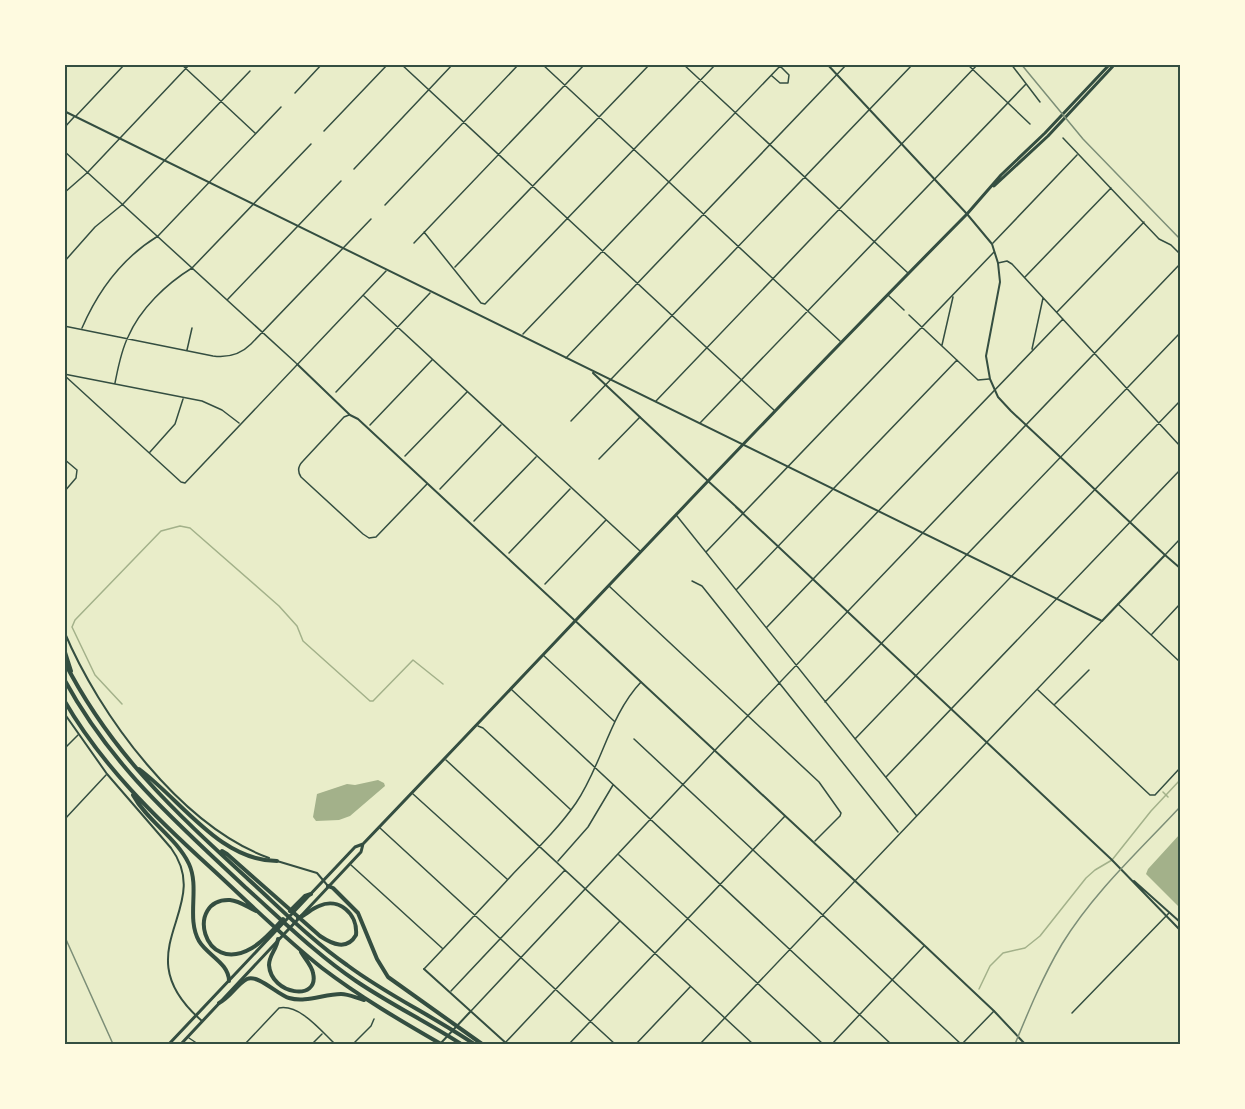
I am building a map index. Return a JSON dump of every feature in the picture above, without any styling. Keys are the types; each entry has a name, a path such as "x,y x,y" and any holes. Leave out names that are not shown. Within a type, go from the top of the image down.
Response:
{"highway":[{"path":"64,649 71,674"},
{"path":"64,661 105,729 132,765 162,797 310,936 346,965 382,989 474,1044"},
{"path":"64,679 87,718 121,764 154,802 196,842 330,963 387,1001 461,1044"},
{"path":"64,700 92,743 129,789 165,826 299,949 369,1001 441,1044"},
{"path":"132,765 148,776 225,844 248,856 277,861"},
{"path":"129,789 135,800 188,861 193,882 196,934 204,949 228,972 230,981"},
{"path":"216,848 227,854 329,942 341,945 354,939 356,935 356,924 351,913 341,905 329,903 309,910 305,916 298,918"},
{"path":"328,886 333,888 358,913 377,959 388,977 482,1044"},
{"path":"260,912 236,901 222,901 212,907 207,914 203,926 204,933 213,947 219,951 231,954 253,948 266,940 305,896 311,894"},
{"path":"279,939 269,962 272,975 282,987 295,992 308,989 314,978 312,970 299,949"},
{"path":"219,1003 251,978 259,980 290,998 303,999 341,994 369,1001"}],"main road":[{"path":"827,64 967,214 992,244 998,263 999,290 986,356 990,379 1003,404 1180,568"},
{"path":"1046,135 1110,64"},
{"path":"311,894 478,726 708,481 1115,64"},
{"path":"64,111 1102,621 1165,555"},
{"path":"297,364 716,750 994,1011 1025,1044"},
{"path":"591,371 1130,878 1180,922"},
{"path":"64,632 100,700 131,744 155,773 193,810 237,844 277,861 317,873 328,886"},
{"path":"64,713 107,774 171,848 182,868 184,893 169,945 168,968 176,991 202,1021"},
{"path":"309,910 328,886 361,852 363,844"},
{"path":"1130,878 1180,930"},
{"path":"279,939 298,918"},
{"path":"169,1044 266,940"},
{"path":"181,1044 274,947"},
{"path":"424,969 506,1044"},
{"path":"441,1044 470,1012"}],"street":[{"path":"64,128 125,64"},
{"path":"181,64 256,134"},
{"path":"64,193 88,172 190,64"},
{"path":"294,93 322,64"},
{"path":"324,132 388,64"},
{"path":"401,64 775,412"},
{"path":"354,169 453,64"},
{"path":"385,205 519,64"},
{"path":"542,64 842,343"},
{"path":"414,243 585,64"},
{"path":"454,268 650,64"},
{"path":"683,64 909,273"},
{"path":"424,232 484,304 716,64"},
{"path":"565,358 847,64"},
{"path":"571,420 913,64"},
{"path":"967,64 1030,124"},
{"path":"656,402 978,64"},
{"path":"1011,64 1040,102"},
{"path":"521,336 781,65 789,75 788,83 780,83 772,75"},
{"path":"64,262 95,227 123,204 250,71"},
{"path":"700,424 1026,84"},
{"path":"82,329 92,305 108,281 140,249 158,236 281,107"},
{"path":"1063,138 1159,239 1171,245 1180,254"},
{"path":"115,383 127,339 135,323 153,300 172,282 192,268 311,144"},
{"path":"64,151 297,364"},
{"path":"992,244 1078,154"},
{"path":"228,299 341,181"},
{"path":"1024,278 1111,188"},
{"path":"64,326 219,357 232,356 247,348 371,219"},
{"path":"1057,312 1144,222"},
{"path":"706,552 995,251"},
{"path":"998,263 1009,262 1180,446"},
{"path":"470,1012 796,665 1180,264"},
{"path":"64,374 183,483 387,270"},
{"path":"336,392 431,292"},
{"path":"888,295 904,310"},
{"path":"363,296 641,552"},
{"path":"942,346 953,296"},
{"path":"1032,350 1043,298"},
{"path":"909,315 978,380 990,379"},
{"path":"766,627 1063,319"},
{"path":"187,350 192,328"},
{"path":"825,702 1180,333"},
{"path":"370,424 432,360"},
{"path":"737,590 957,360"},
{"path":"64,374 184,397 213,405 240,424"},
{"path":"405,456 467,392"},
{"path":"150,453 175,424 184,397"},
{"path":"855,739 1180,401"},
{"path":"350,415 344,417 298,469 301,477 363,534 372,538 378,535 427,483"},
{"path":"599,459 640,417"},
{"path":"440,489 502,424"},
{"path":"474,521 537,456"},
{"path":"64,459 76,470 76,478 64,492"},
{"path":"886,777 1180,470"},
{"path":"509,553 571,488"},
{"path":"676,515 916,815"},
{"path":"545,584 606,520"},
{"path":"1165,555 1180,539"},
{"path":"692,581 702,586 899,833"},
{"path":"608,586 819,782 839,808 840,816 814,842"},
{"path":"1118,604 1180,663"},
{"path":"1151,635 1180,604"},
{"path":"700,1044 1102,621"},
{"path":"543,655 615,721"},
{"path":"1055,705 1089,670"},
{"path":"424,969 571,810 595,768 626,699 642,681"},
{"path":"1038,689 1150,795 1155,795 1180,768"},
{"path":"511,690 891,1044"},
{"path":"478,726 483,728 571,810"},
{"path":"64,749 78,735"},
{"path":"634,739 962,1044 994,1011"},
{"path":"445,759 753,1044"},
{"path":"64,820 107,774"},
{"path":"557,862 588,827 614,785"},
{"path":"412,793 508,880"},
{"path":"569,1044 785,815"},
{"path":"379,827 615,1044"},
{"path":"618,854 823,1044"},
{"path":"349,864 443,949"},
{"path":"450,993 566,869"},
{"path":"1072,1013 1170,912"},
{"path":"506,1044 620,921"},
{"path":"832,1044 924,945"},
{"path":"636,1044 690,986"},
{"path":"245,1044 279,1008 285,1007 302,1014 335,1044"},
{"path":"352,1044 374,1019"},
{"path":"312,1044 322,1033"},
{"path":"188,1038 198,1044"}],"shaded area":[{"path":"378,780 385,786 350,816 339,820 316,821 313,817 317,794 347,784 355,785"},
{"path":"1180,834 1180,908 1146,874"}],"waterway":[{"path":"122,704 95,675 72,627 75,620 161,531 180,526 190,528 279,606 297,626 303,641 370,701 373,701 413,660 443,684"},
{"path":"979,989 990,966 1003,953 1025,948 1040,936 1086,878 1112,860 1151,811 1180,780"},
{"path":"1163,792 1168,797"}],"railway":[{"path":"1021,64 1083,139 1180,239"},
{"path":"1015,1044 1049,968 1075,925 1118,873 1180,807"},
{"path":"64,935 113,1044"}]}
